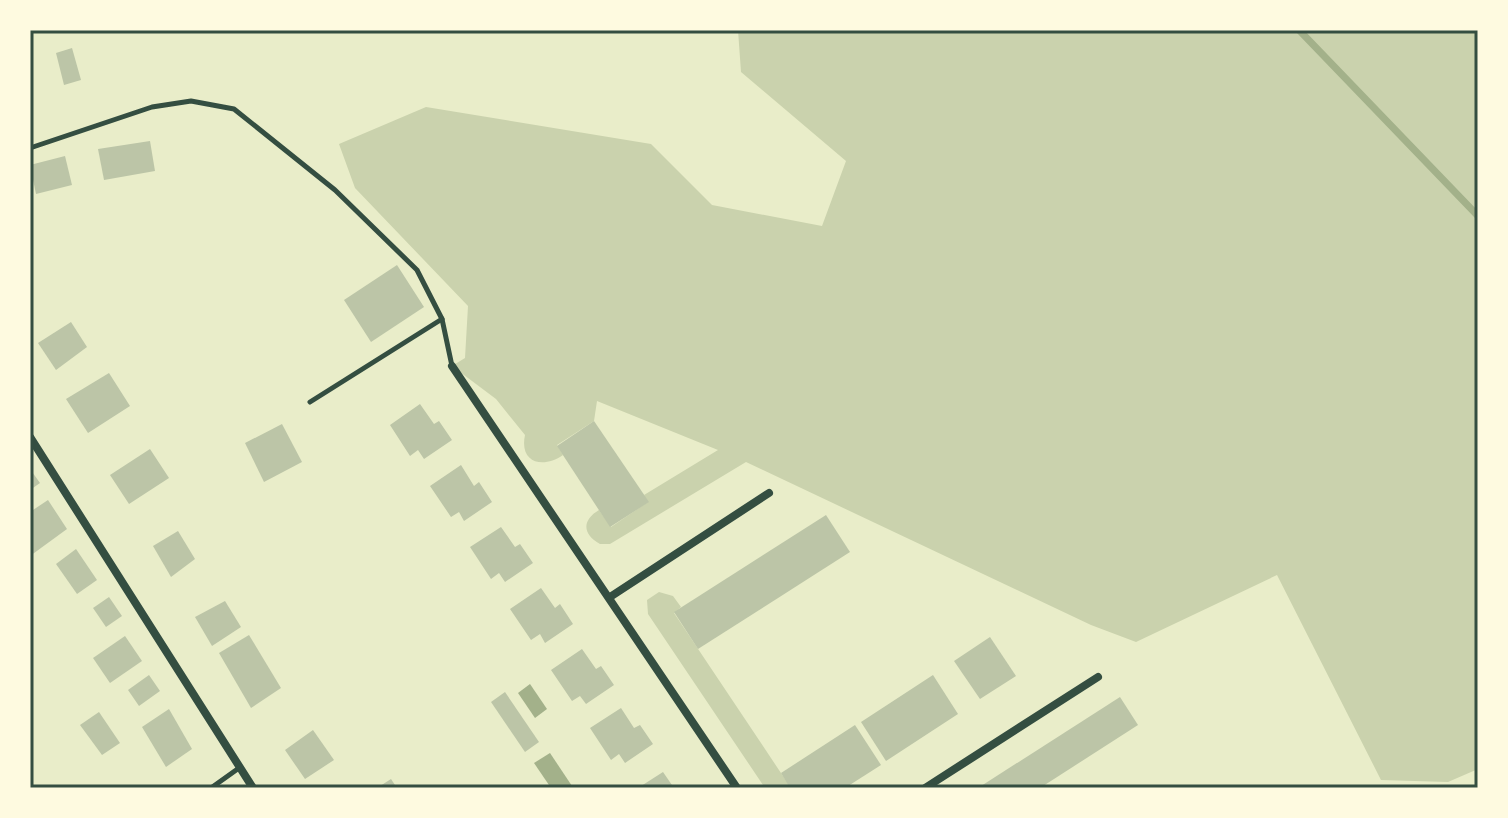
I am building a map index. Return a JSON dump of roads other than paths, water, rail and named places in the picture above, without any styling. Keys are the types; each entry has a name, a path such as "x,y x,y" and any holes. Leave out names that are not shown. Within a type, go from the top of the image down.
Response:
{"street":[{"path":"452,366 737,788"},
{"path":"30,437 253,788"},
{"path":"610,597 769,493"},
{"path":"925,788 1098,677"}],"lane":[{"path":"30,148 152,107 191,101 234,109 335,190 417,270 442,319 452,366"},
{"path":"310,402 442,319"},
{"path":"211,788 240,767"}],"waterway":[{"path":"1299,30 1478,216"}]}
